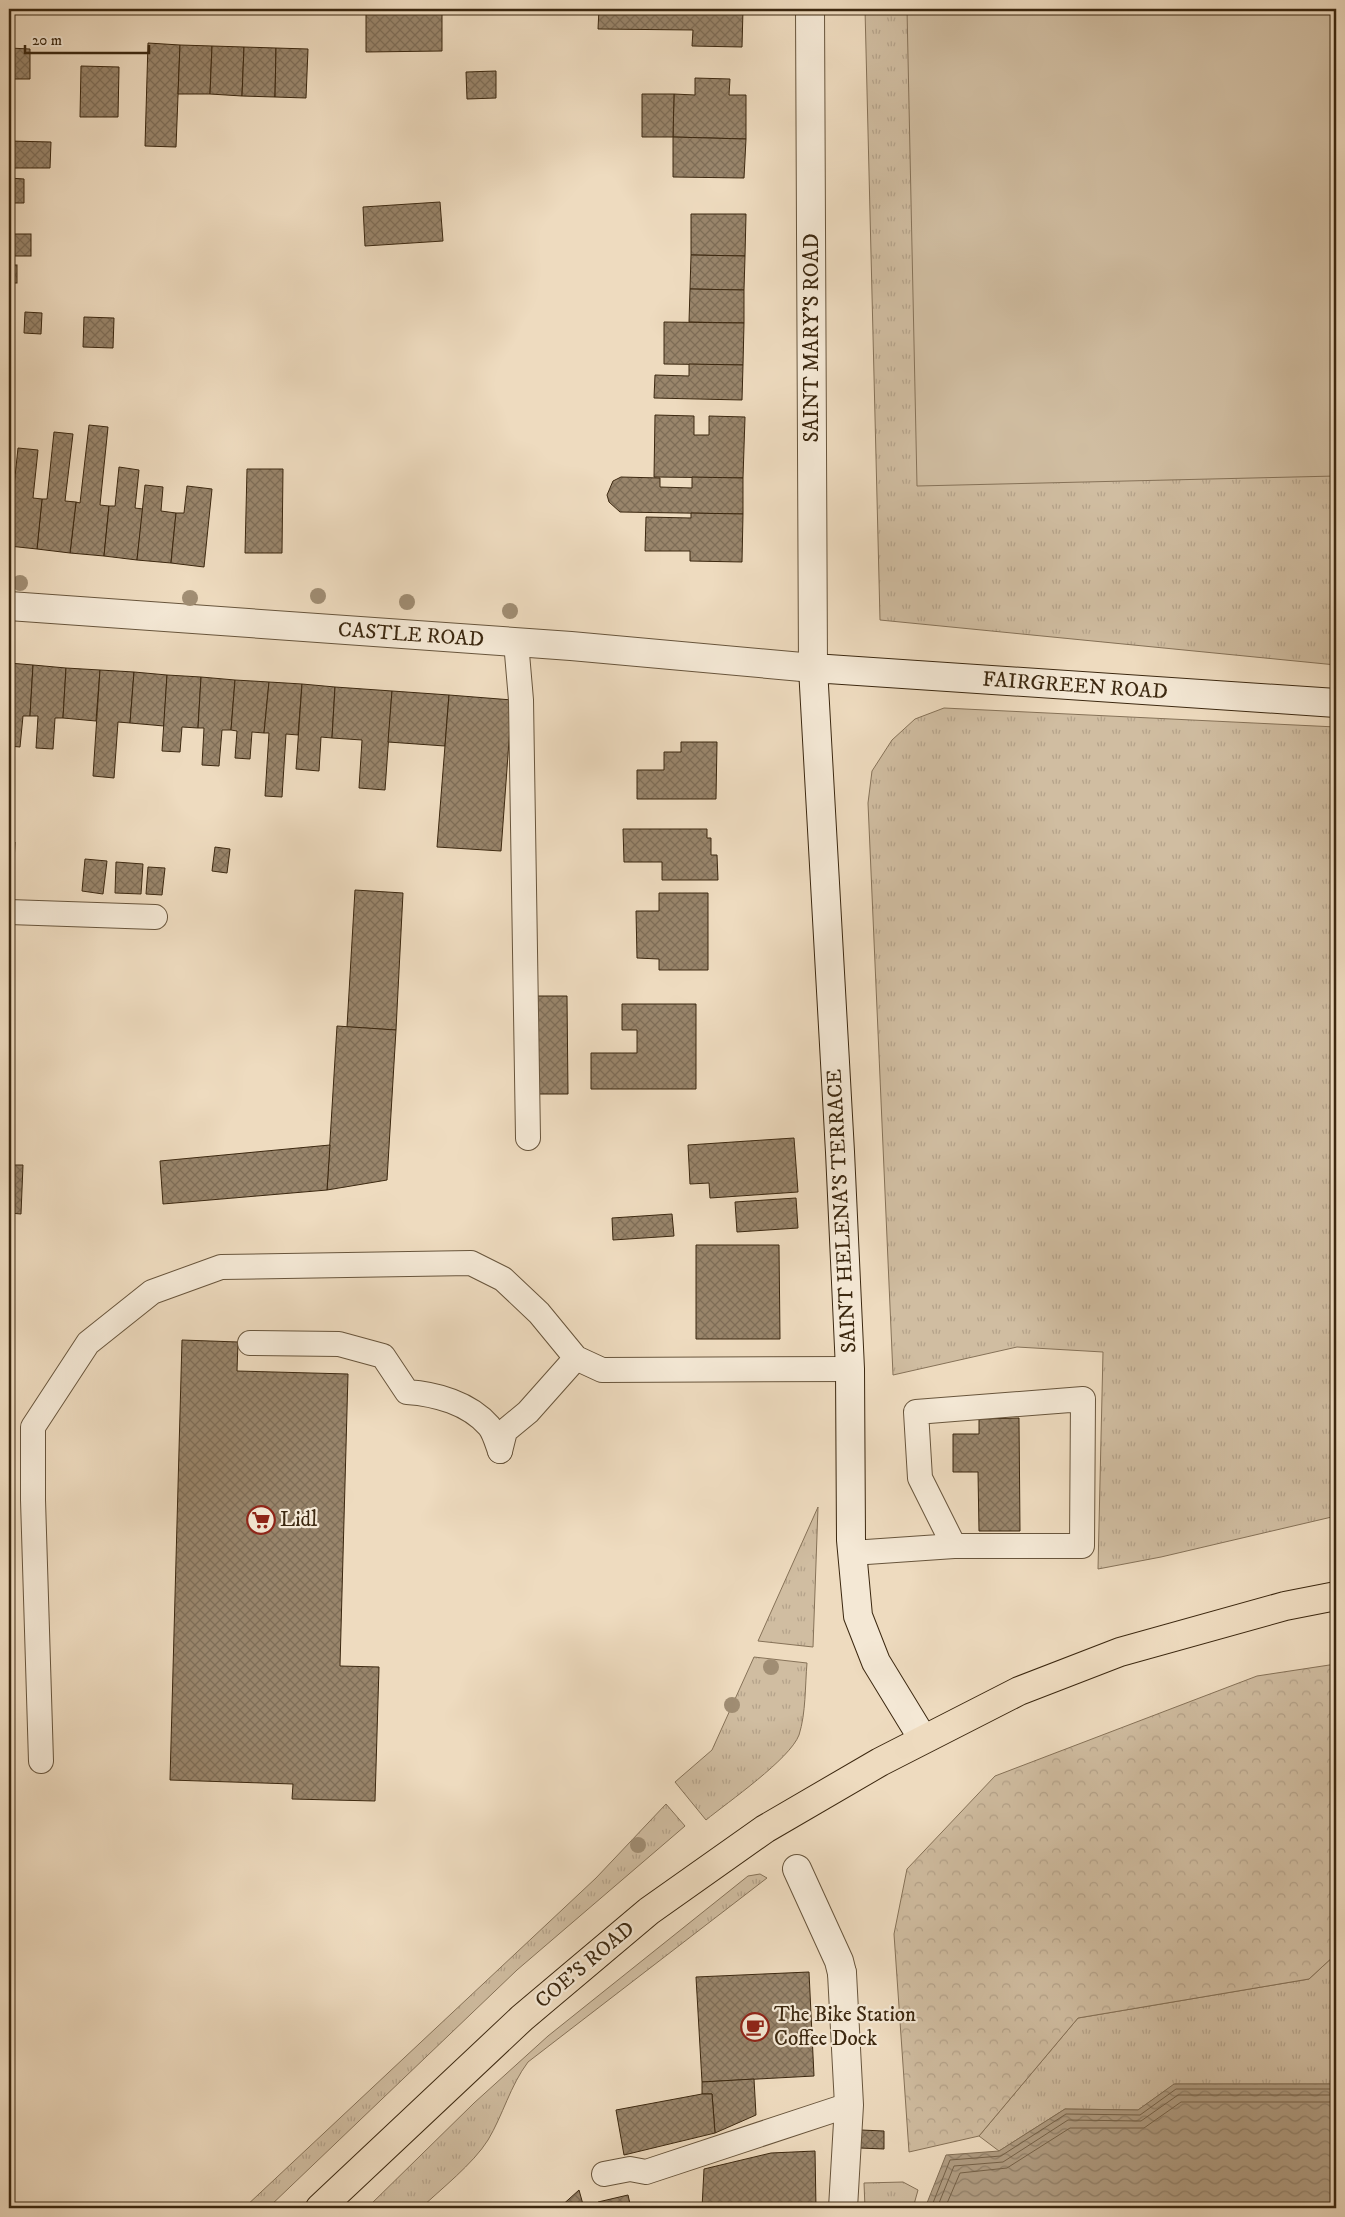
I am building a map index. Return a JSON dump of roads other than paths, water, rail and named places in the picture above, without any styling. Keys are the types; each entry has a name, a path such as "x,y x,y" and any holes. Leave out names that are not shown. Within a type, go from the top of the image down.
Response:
{"main road":[{"name":"COE'S ROAD","path":"320,2208 522,2018 649,1911 765,1829 880,1762 1019,1692 1120,1652 1285,1606 1336,1596"}],"street":[{"name":"SAINT MARY'S ROAD","path":"810,9 813,668"},
{"name":"CASTLE ROAD","path":"9,606 516,642 813,668"},
{"name":"FAIRGREEN ROAD","path":"813,668 1336,703"},
{"name":"SAINT HELENA'S TERRACE","path":"813,668 840,1152 850,1369 852,1553 858,1616 876,1662 923,1739"},
{"path":"797,1869 839,1961 842,1973 849,2104 843,2208"}],"lane":[{"path":"516,642 521,700 528,1138"},
{"path":"9,912 155,917"},
{"path":"41,1761 33,1500 33,1427 88,1343 152,1292 221,1267 471,1263 502,1279 539,1313 576,1358 602,1370 850,1369"},
{"path":"250,1343 339,1344 383,1356 407,1392 443,1398 475,1414 490,1427 500,1451 506,1431 528,1412 576,1358"},
{"path":"852,1553 954,1546 1082,1546 1083,1399 916,1412 920,1478 954,1546"},
{"path":"604,2174 630,2169 646,2172 849,2104"}],"water":[{"path":"1174,2084 1336,2084 1336,2208 925,2208 946,2155 999,2151 1065,2109 1138,2110"}],"place":[{"name":"Lidl","path":"261,1520"},
{"name":"The Bike Station Coffee Dock","path":"755,2027"}]}
